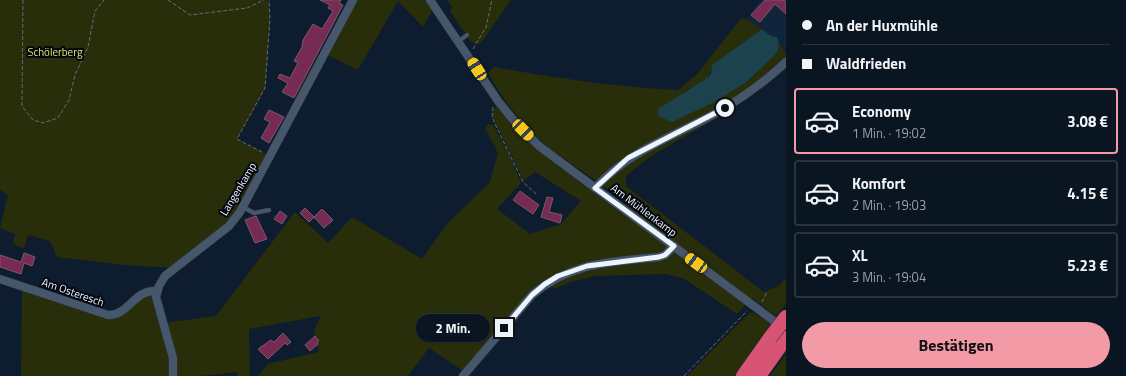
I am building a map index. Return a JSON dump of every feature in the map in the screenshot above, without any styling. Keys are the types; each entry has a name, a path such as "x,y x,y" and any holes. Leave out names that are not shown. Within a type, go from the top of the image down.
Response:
{"highway":[{"path":"759,376 779,340 786,317"},
{"path":"743,376 779,340"}],"street":[{"name":"Langenkamp","path":"156,291 165,276 229,226 243,207 354,0"},
{"name":"Am Mühlenkamp","path":"430,0 498,101 515,122 539,146 786,330"},
{"path":"595,188 628,158 725,108 774,73 786,62"},
{"path":"463,376 532,295 551,280 572,270 587,266 659,257 665,255 674,246"},
{"name":"Am Osteresch","path":"0,279 108,315 119,313 147,291 156,291"},
{"path":"156,291 156,297 170,343 173,362 173,376"}],"lane":[{"path":"459,41 467,35"},
{"path":"243,207 254,213 269,210"}],"path":[{"path":"23,0 22,106 33,120 44,123 58,118 69,100 75,75 88,47 95,11 104,0"},
{"path":"168,0 190,15 247,8 264,0"},
{"path":"269,0 270,19 265,88 237,139 270,156"},
{"path":"467,53 474,48 486,27 492,0"},
{"path":"498,101 494,104 492,110 494,124 523,182 537,195"},
{"path":"684,376 755,306 767,292"}],"shaded area":[{"path":"760,0 786,0 786,53 777,37 771,36 746,20"},
{"path":"762,29 771,36 777,37 779,43 777,53 745,83 714,102 672,122 658,116 658,109 704,80 711,74 712,65"}],"green space":[{"name":"Schölerberg","path":"0,0 268,0 270,19 265,88 237,139 270,156 240,212 175,268 124,265 57,257 50,241 28,235 24,248 16,246 13,241 15,234 0,228 8,195 0,190"},
{"path":"353,0 425,0 433,9 423,27 398,1 358,70 325,54"},
{"path":"447,0 511,0 480,44 471,42 450,11 452,7"},
{"path":"742,17 762,29 713,65 709,75 702,82 683,92 777,53 779,43 786,53 786,62 725,108 729,111 651,156 626,176 626,186 764,292 780,285 786,278 786,304 776,316 752,298 737,314 683,278 665,274 596,276 574,281 554,289 544,280 529,293 463,371 429,348 408,376 258,376 268,364 319,352 314,330 321,316 249,329 250,376 237,376 237,372 201,376 21,376 22,287 108,315 142,294 165,276 159,286 163,323 216,316 295,212 328,243 352,217 422,259 446,225 490,182 498,153 485,128 488,124 493,125 510,156 521,183 497,209 530,234 561,224 581,201 535,172 524,181 493,118 493,111 497,105 525,136 556,164 623,214 632,210 600,183 542,142 512,110 488,73 494,67 586,82 678,90 698,73"},
{"path":"752,312 771,324 734,376 687,376 746,316"},
{"path":"786,354 786,376 770,376"}],"building":[{"path":"320,0 341,0 339,3 343,5 294,98 282,92 288,83 278,78 280,74 290,78 298,63 294,61 302,47 303,40 313,24 322,29 333,11 328,8 330,5"},
{"path":"765,0 784,0 786,2 786,14 775,4 760,22 751,15"},
{"path":"269,110 284,117 269,143 261,138 270,122 264,119"},
{"path":"520,191 539,205 533,214 513,200"},
{"path":"547,197 553,198 549,212 562,215 560,223 541,217"},
{"path":"305,208 314,217 309,222 300,213"},
{"path":"322,209 333,220 324,228 314,217"},
{"path":"280,211 287,216 282,224 274,219"},
{"path":"256,216 267,239 255,243 245,220"},
{"path":"24,253 35,257 32,266 24,263 21,274 0,267 0,255 21,262"},
{"path":"283,333 291,342 287,345 285,343 268,359 258,349 271,340 274,342"},
{"path":"315,336 319,341 317,342 318,344 310,351 305,345"}],"route":[{"path":"504,328 532,295 545,284 558,276 587,266 659,257 671,251 674,246 595,188 606,176 628,158 725,108"}]}
